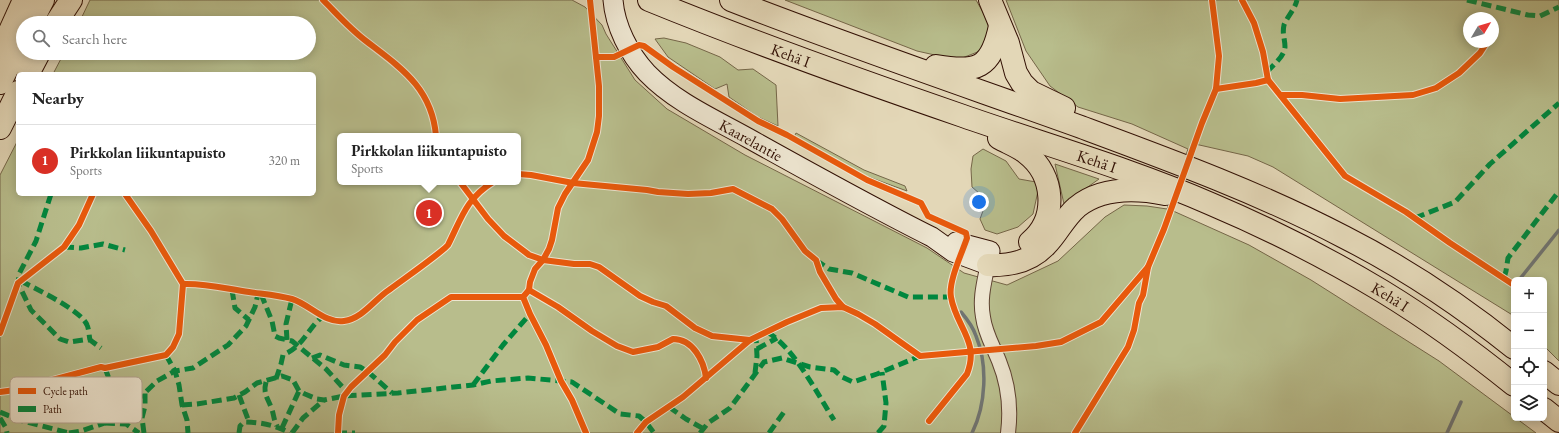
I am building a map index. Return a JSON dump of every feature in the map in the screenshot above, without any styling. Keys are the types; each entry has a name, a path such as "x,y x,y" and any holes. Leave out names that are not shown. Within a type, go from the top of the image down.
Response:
{"highway":[{"path":"23,10 43,0"},
{"path":"58,16 66,0"},
{"path":"60,16 71,0"},
{"name":"Kehä I","path":"731,0 887,58 1177,162 1290,210 1346,238 1447,298 1511,346"},
{"path":"990,0 1008,43 1016,73 1031,92 1108,126 1177,162"},
{"name":"Kehä I","path":"652,1 754,41 964,117 1148,178 1210,203 1279,235 1333,263 1383,292 1427,320 1474,353 1511,383"},
{"path":"0,53 16,23"},
{"path":"887,58 949,68 968,69 980,66 993,52 997,43 1000,26"},
{"path":"0,83 16,52"},
{"path":"29,72 35,60"},
{"path":"0,128 16,96"},
{"path":"964,117 1026,153 1042,172 1049,187 1050,199 1047,219 1034,238 1015,250 1000,252 989,258"},
{"path":"989,258 1004,266 1017,263 1031,257 1046,245 1061,224 1078,207 1105,193 1124,190 1145,190 1210,203"},
{"path":"1547,374 1559,384"},
{"path":"1547,411 1559,421"}],"main road":[{"name":"Kaarelantie","path":"613,0 613,9 619,28 630,50 646,71 669,92 778,155 932,238 961,256 989,258"}],"street":[{"path":"989,258 982,290 982,316 987,334 999,361 1005,380 1009,410 1008,433"}],"green space":[{"path":"90,0 572,0 585,7 602,25 606,34 635,80 667,109 745,155 927,248 964,273 1007,285 1058,261 1105,217 1124,205 1167,209 1188,149 1132,124 1078,107 1050,86 1026,51 1006,0 1559,0 1559,361 1547,349 1547,277 1511,277 1511,314 1273,167 1248,156 1195,144 1171,210 1249,245 1311,280 1439,361 1511,414 1511,421 1520,421 1536,433 0,433 0,175 16,144 16,196 316,196 316,72 54,72 60,60 316,60 316,16 82,16"},
{"path":"785,0 976,0 988,21 991,39 980,51 957,60 917,51"},
{"path":"664,38 686,43 720,57 738,70 753,69 776,85 778,126 758,117 729,97 727,84 715,89 668,57 655,39"},
{"path":"796,133 864,170 905,186 907,191 866,176 794,137"},
{"path":"983,149 1006,161 1019,179 1036,182 1038,191 1033,214 1018,227 997,234 985,230 980,219 987,200 972,187 971,169 973,156"},
{"path":"1055,164 1099,179 1064,204"}],"waterway":[{"path":"1521,277 1559,230"},
{"path":"961,312 970,323 976,336 980,347 984,372 983,398 977,422 972,433"},
{"path":"1447,433 1461,402"}],"marked path":[{"path":"1267,72 1284,51 1284,25 1295,7 1297,0"},
{"path":"1467,0 1528,15 1540,16 1559,7"},
{"path":"1415,218 1455,202 1490,164 1559,103"},
{"path":"1504,278 1508,258 1559,191"},
{"path":"50,196 36,241 19,274 18,283 31,310 60,339 69,342 90,340 101,348"},
{"path":"64,247 81,248 103,244 125,250"},
{"path":"816,260 829,269 852,273 908,297 951,297"},
{"path":"21,281 57,300 76,313 87,325 90,340"},
{"path":"232,290 235,308 249,320"},
{"path":"142,395 157,381 175,371 193,368 228,345 246,326 255,307 258,294"},
{"path":"261,294 272,321 275,336 292,341 326,369 347,392"},
{"path":"287,340 286,324 292,299"},
{"path":"473,385 503,345 530,314"},
{"path":"276,379 283,355 296,347 323,316"},
{"path":"767,332 777,339 795,359 834,420"},
{"path":"755,373 757,356 756,337"},
{"path":"757,349 777,338"},
{"path":"166,355 175,371 179,385 182,405 187,420 188,433"},
{"path":"312,358 320,355 344,365 360,367 367,371 392,393"},
{"path":"700,433 708,423 730,408 764,362 782,358 810,367 834,370 842,377 853,382 877,374 920,356"},
{"path":"105,368 108,377"},
{"path":"878,433 884,426 886,403 882,372"},
{"path":"182,405 234,398 257,383 282,376 293,380 299,391 317,399 324,400 344,396 398,393 473,385 491,381 528,378 572,382 620,414 639,416 646,422 654,433"},
{"path":"266,382 266,395 277,426"},
{"path":"282,428 299,391"},
{"path":"144,433 142,418 145,406 145,393"},
{"path":"239,395 249,422"},
{"path":"292,433 303,418 324,400"},
{"path":"669,407 704,429"},
{"path":"0,412 10,416"},
{"path":"769,433 784,412"},
{"path":"0,418 6,428 7,433"},
{"path":"239,433 240,426 244,422 267,424 290,433"},
{"path":"31,423 69,433"},
{"path":"105,423 126,424 139,433"},
{"path":"69,433 81,431 105,423"},
{"path":"337,433 355,433"}],"cycle path":[{"path":"323,0 354,32 391,60 413,81 428,105 433,119 435,133"},
{"path":"586,433 523,297 529,290 530,282 535,269 543,260 549,249 558,208 565,194 588,160 597,132 599,116 599,86 590,0"},
{"path":"1075,433 1128,347 1134,330 1139,303 1143,295 1148,267 1164,229 1202,123 1216,89 1219,56 1212,0"},
{"path":"1242,0 1254,23 1263,52 1268,80 1345,176 1406,212 1511,283"},
{"path":"596,57 614,57 639,45 644,46 673,67 758,121 787,135 867,180 921,203 928,216 966,233 967,238 953,276 951,297 957,317 969,343 971,352 970,362 967,374 929,421"},
{"path":"1281,95 1302,95 1340,99 1413,95 1436,88 1459,73 1483,48"},
{"path":"1216,89 1268,80"},
{"path":"521,174 573,183 658,192 688,194 711,193 733,189 772,209 782,219 805,251 816,260 820,272 836,299 843,307"},
{"path":"462,185 488,219 504,236 529,255 543,260 574,264 590,264 599,267 640,296 666,306 695,328 712,336 750,340"},
{"path":"183,284 208,285 292,299 330,320 344,321 351,319 357,317 384,294 445,248 448,245 466,209 477,195 488,185"},
{"path":"0,333 18,283 64,247 79,225 92,196"},
{"path":"64,377 101,367 105,368 166,355 173,347 179,334 183,284 151,231 126,196"},
{"path":"637,433 646,422 683,397 750,340 787,322 821,308 843,307 858,314 875,324 920,356 1036,346 1061,342 1101,322 1148,267"},
{"path":"529,290 558,307 592,331 617,346 633,352 658,347 673,339 680,340 692,347 696,352 703,365 706,378"},
{"path":"338,433 339,415 344,396 417,320 451,297 523,297"},
{"path":"0,392 10,391"}],"place":[{"name":"Pirkkolan liikuntapuisto","path":"429,213"}]}
